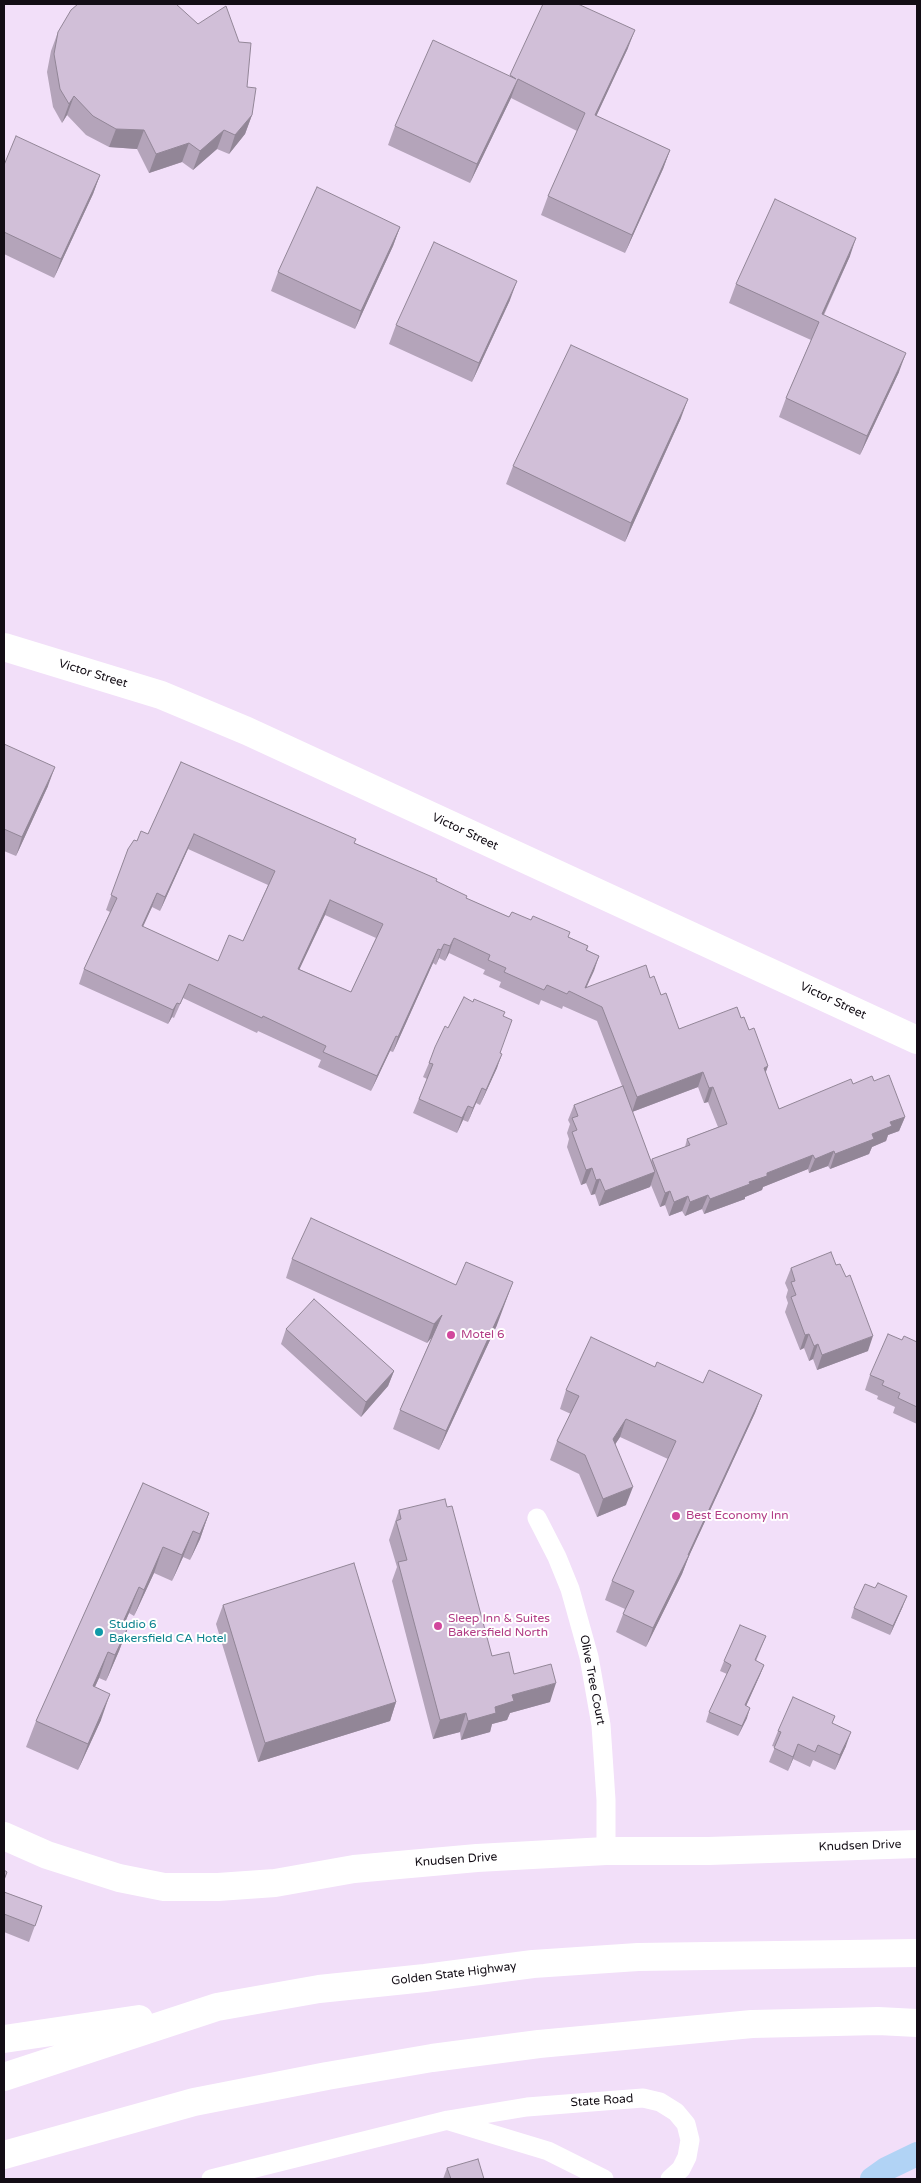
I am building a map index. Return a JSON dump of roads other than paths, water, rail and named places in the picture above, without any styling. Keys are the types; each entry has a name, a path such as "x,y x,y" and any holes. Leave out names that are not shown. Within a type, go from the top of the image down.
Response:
{"main road":[{"name":"Victor Street","path":"4,648 161,695 247,731 917,1040"},
{"name":"Knudsen Drive","path":"4,1836 47,1855 86,1869 164,1887 228,1887 274,1883 354,1869 606,1851 709,1851 917,1844"},
{"name":"Golden State Highway","path":"4,2077 217,2007 319,1989 542,1964 638,1957 917,1953"},
{"path":"4,2040 217,2007"},
{"path":"4,2155 194,2102 432,2058 539,2044 752,2024 878,2021 917,2023"}],"street":[{"name":"Olive Tree Court","path":"537,1518 557,1557 570,1589 589,1657 601,1725 606,1800 606,1851"},
{"name":"State Road","path":"211,2179 448,2120 528,2107 643,2098 660,2102 676,2112 686,2124 690,2140 687,2158 681,2169 670,2179"},
{"path":"448,2120 548,2151 604,2179"}],"waterway":[{"path":"872,2179 886,2169 917,2154"}],"place":[{"name":"Motel 6","path":"451,1335"},
{"name":"Best Economy Inn","path":"676,1516"},
{"name":"Sleep Inn & Suites Bakersfield North","path":"438,1626"},
{"name":"Studio 6 Bakersfield CA Hotel","path":"99,1632"}]}
